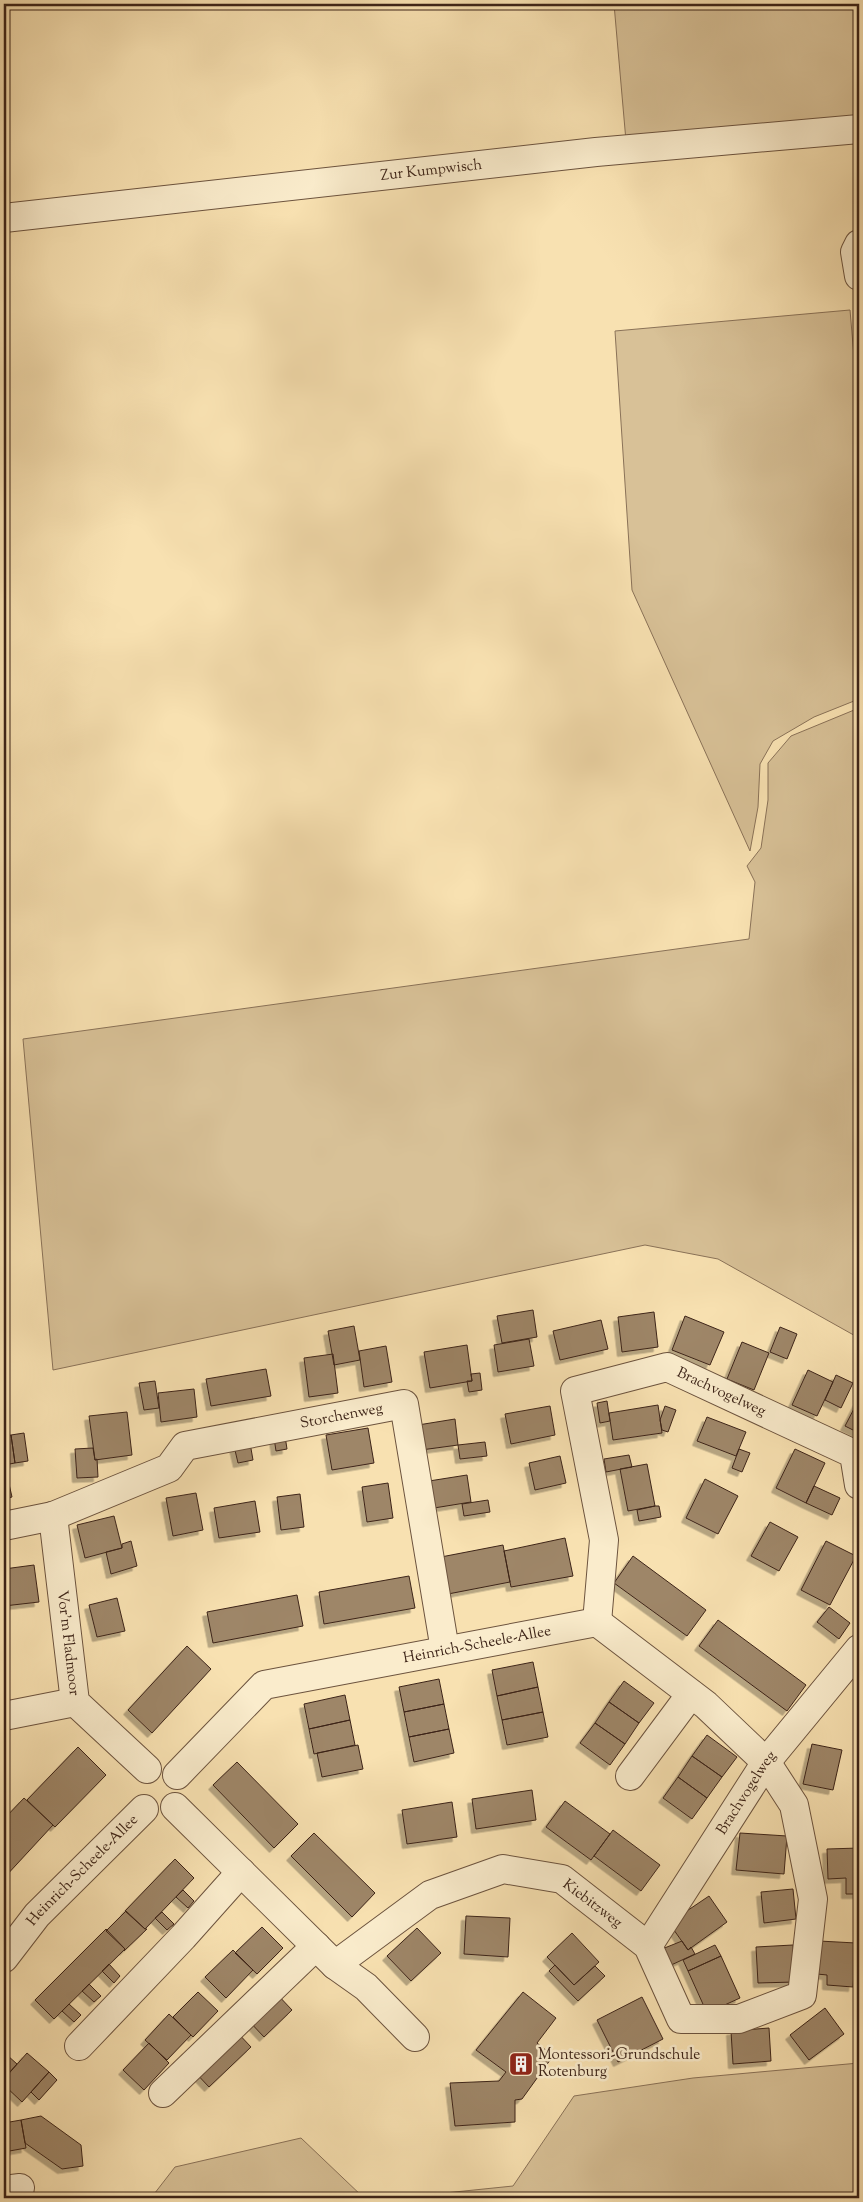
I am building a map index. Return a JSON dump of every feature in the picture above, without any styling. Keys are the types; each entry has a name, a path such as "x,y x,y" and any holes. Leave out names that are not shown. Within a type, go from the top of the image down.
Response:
{"street":[{"name":"Zur Kumpwisch","path":"4,218 596,152 859,129"},
{"path":"859,244 855,252 859,276"},
{"name":"Brachvogelweg","path":"597,1622 604,1540 575,1391 666,1367 854,1454 859,1485"},
{"name":"Storchenweg","path":"53,1516 170,1468 185,1446 404,1404 445,1650"},
{"path":"4,1526 53,1516"},
{"name":"Vor'm Fladmoor","path":"53,1516 75,1702 147,1769"},
{"path":"597,1622 690,1694 766,1762"},
{"name":"Heinrich-Scheele-Allee","path":"177,1775 264,1686 597,1622"},
{"name":"Brachvogelweg","path":"648,1946 766,1762 859,1649"},
{"path":"630,1776 690,1694"},
{"path":"4,1716 75,1702"},
{"name":"Kiebitzweg","path":"163,2093 325,1955 430,1895 503,1870 562,1879 648,1946 681,2019 739,2019 802,1996 812,1899 794,1805 766,1762"},
{"path":"147,1769 156,1766 167,1767 177,1775 182,1790 180,1800 175,1807 325,1955 366,1986 415,2037"},
{"name":"Heinrich-Scheele-Allee","path":"147,1769 136,1781 134,1790 138,1803 144,1809 161,1813 175,1807"},
{"name":"Heinrich-Scheele-Allee","path":"4,1958 37,1915 144,1809"},
{"path":"78,2046 183,1937 241,1872"}],"shaded area":[{"path":"614,4 859,4 859,124 626,141"},
{"path":"850,310 859,415 859,699 814,717 773,741 760,764 758,807 750,851 632,590 615,331"},
{"path":"859,708 859,1338 718,1259 645,1245 53,1370 23,1039 749,939 755,882 747,866 761,848 768,800 768,763 791,736"},
{"path":"859,2063 859,2198 396,2198 513,2186 574,2096 693,2078"},
{"path":"301,2138 364,2198 151,2198 175,2167"}],"building":[{"path":"533,1310 537,1337 502,1343 497,1316"},
{"path":"654,1312 658,1347 622,1352 618,1317"},
{"path":"685,1316 724,1332 710,1365 672,1350"},
{"path":"601,1320 608,1349 560,1360 553,1331"},
{"path":"354,1326 360,1360 334,1365 328,1331"},
{"path":"780,1327 797,1334 787,1359 770,1352"},
{"path":"529,1339 534,1366 498,1372 494,1345"},
{"path":"742,1342 769,1353 754,1390 727,1379"},
{"path":"467,1345 472,1381 430,1388 424,1352"},
{"path":"386,1346 392,1382 364,1387 359,1351"},
{"path":"333,1354 338,1393 309,1397 304,1358"},
{"path":"266,1369 271,1396 211,1406 206,1379"},
{"path":"808,1370 833,1382 817,1416 792,1405"},
{"path":"480,1373 482,1390 469,1392 467,1381 472,1381 471,1374"},
{"path":"836,1375 853,1383 841,1408 825,1400"},
{"path":"155,1381 159,1408 144,1410 139,1383"},
{"path":"194,1389 197,1417 161,1422 158,1393"},
{"path":"607,1401 610,1421 600,1423 597,1403"},
{"path":"859,1402 859,1433 845,1426"},
{"path":"658,1405 662,1433 613,1440 609,1413"},
{"path":"550,1406 555,1435 511,1444 505,1414"},
{"path":"665,1406 676,1410 668,1432 662,1430 660,1420"},
{"path":"127,1412 132,1455 95,1460 89,1416"},
{"path":"707,1417 746,1432 736,1456 697,1441"},
{"path":"455,1419 458,1445 421,1450 418,1425"},
{"path":"368,1428 374,1463 332,1470 326,1435"},
{"path":"24,1433 28,1461 15,1463 11,1435"},
{"path":"11,1435 15,1463 4,1465 4,1436"},
{"path":"285,1436 287,1449 276,1451 274,1438"},
{"path":"485,1442 487,1456 460,1459 458,1445"},
{"path":"250,1443 253,1460 238,1463 234,1446"},
{"path":"93,1448 95,1460 97,1459 98,1477 77,1478 75,1449"},
{"path":"739,1449 750,1453 742,1472 732,1468"},
{"path":"795,1449 825,1463 806,1503 776,1488"},
{"path":"629,1455 632,1467 606,1472 604,1459"},
{"path":"560,1456 566,1483 535,1490 529,1463"},
{"path":"647,1464 655,1506 628,1511 620,1469"},
{"path":"6,1471 12,1497 4,1499 4,1472"},
{"path":"467,1475 471,1502 434,1508 429,1481"},
{"path":"705,1479 738,1496 718,1534 686,1518"},
{"path":"388,1483 393,1518 367,1522 362,1487"},
{"path":"814,1486 840,1498 832,1515 806,1503"},
{"path":"196,1493 203,1530 173,1536 166,1498"},
{"path":"300,1494 304,1527 281,1530 277,1497"},
{"path":"488,1500 490,1512 464,1516 462,1504"},
{"path":"255,1501 260,1532 219,1538 214,1508"},
{"path":"659,1506 661,1517 639,1521 637,1510"},
{"path":"114,1516 122,1548 85,1558 77,1525"},
{"path":"770,1522 798,1537 779,1571 751,1556"},
{"path":"565,1538 573,1576 511,1587 504,1551"},
{"path":"131,1541 137,1566 111,1574 106,1552 122,1548 122,1544"},
{"path":"826,1541 856,1556 830,1605 801,1590"},
{"path":"503,1545 510,1582 448,1594 441,1557"},
{"path":"633,1556 706,1610 687,1636 614,1583"},
{"path":"34,1565 39,1602 4,1606 4,1569"},
{"path":"409,1576 415,1608 324,1624 319,1592"},
{"path":"297,1595 303,1626 213,1643 207,1612"},
{"path":"117,1598 125,1631 97,1637 89,1605"},
{"path":"829,1607 850,1623 839,1639 817,1622"},
{"path":"718,1620 806,1685 787,1711 699,1646"},
{"path":"187,1646 211,1669 152,1733 128,1710"},
{"path":"533,1662 538,1687 497,1696 492,1670"},
{"path":"439,1679 444,1704 404,1712 399,1687"},
{"path":"624,1681 654,1703 639,1723 609,1702"},
{"path":"538,1687 543,1712 502,1720 497,1696"},
{"path":"345,1695 350,1720 309,1729 304,1704"},
{"path":"609,1702 639,1723 625,1744 595,1723"},
{"path":"444,1704 449,1729 409,1737 404,1712"},
{"path":"543,1712 548,1737 507,1745 502,1720"},
{"path":"350,1720 355,1745 314,1754 309,1729"},
{"path":"595,1723 625,1744 610,1765 580,1743"},
{"path":"449,1729 454,1753 414,1762 409,1737"},
{"path":"707,1735 737,1757 722,1777 692,1756"},
{"path":"812,1744 842,1750 833,1790 803,1784"},
{"path":"358,1745 363,1769 322,1777 317,1753"},
{"path":"78,1747 106,1775 55,1827 27,1800"},
{"path":"692,1756 722,1777 707,1798 678,1777"},
{"path":"237,1762 298,1824 274,1848 213,1785"},
{"path":"678,1777 707,1798 692,1819 663,1798"},
{"path":"532,1790 536,1820 476,1829 472,1799"},
{"path":"24,1798 53,1825 4,1878 4,1819"},
{"path":"565,1801 610,1834 591,1860 546,1827"},
{"path":"452,1802 457,1837 407,1844 402,1810"},
{"path":"613,1830 660,1865 641,1891 594,1856"},
{"path":"314,1833 375,1893 352,1917 291,1856"},
{"path":"740,1833 787,1836 784,1874 736,1870"},
{"path":"859,1848 859,1894 846,1894 846,1878 828,1879 827,1849"},
{"path":"175,1859 194,1878 145,1929 125,1911"},
{"path":"793,1889 796,1919 764,1923 761,1892"},
{"path":"183,1890 194,1901 188,1908 176,1897"},
{"path":"709,1896 727,1922 688,1950 669,1923"},
{"path":"126,1911 147,1929 124,1951 125,1949 106,1931"},
{"path":"162,1912 174,1924 167,1930 155,1918"},
{"path":"466,1916 510,1918 508,1957 464,1954"},
{"path":"262,1927 283,1948 257,1974 235,1953"},
{"path":"417,1928 441,1953 411,1981 387,1956"},
{"path":"106,1929 125,1949 54,2019 35,2000"},
{"path":"572,1933 599,1962 574,1985 547,1957"},
{"path":"682,1941 688,1950 691,1947 695,1954 669,1966 662,1949"},
{"path":"819,1941 856,1943 853,1987 827,1985 827,1975 817,1974"},
{"path":"715,1945 721,1956 688,1971 683,1960"},
{"path":"793,1945 795,1982 758,1983 756,1947"},
{"path":"233,1950 253,1970 226,1998 205,1977"},
{"path":"721,1956 740,1998 707,2013 688,1971"},
{"path":"109,1964 120,1976 114,1983 102,1971"},
{"path":"555,1965 574,1985 595,1966 605,1976 578,2001 549,1971"},
{"path":"89,1984 101,1996 94,2002 82,1991"},
{"path":"198,1992 218,2011 193,2037 173,2017"},
{"path":"275,1992 292,2010 264,2037 247,2019"},
{"name":"Montessori-Grundschule Rotenburg","path":"523,1992 556,2018 537,2043 553,2056 522,2099 515,2100 515,2122 455,2126 450,2083 499,2081 506,2072 476,2050"},
{"path":"642,1997 663,2039 618,2062 597,2020"},
{"path":"69,2004 81,2015 74,2022 62,2011"},
{"path":"825,2008 844,2034 809,2060 790,2035"},
{"path":"169,2014 191,2035 167,2060 145,2040"},
{"path":"769,2028 771,2061 733,2064 731,2031"},
{"path":"235,2030 251,2047 209,2087 193,2070"},
{"path":"149,2043 169,2063 144,2090 123,2070"},
{"path":"27,2053 49,2072 22,2102 4,2085 4,2079"},
{"path":"7,2055 17,2064 7,2075 4,2072 4,2059"},
{"path":"49,2072 57,2080 39,2100 31,2092"},
{"path":"41,2116 81,2145 83,2166 62,2169 25,2143 21,2120"},
{"path":"21,2120 26,2148 4,2152 4,2123"}],"place":[{"name":"Montessori-Grundschule Rotenburg","path":"521,2064"}]}
